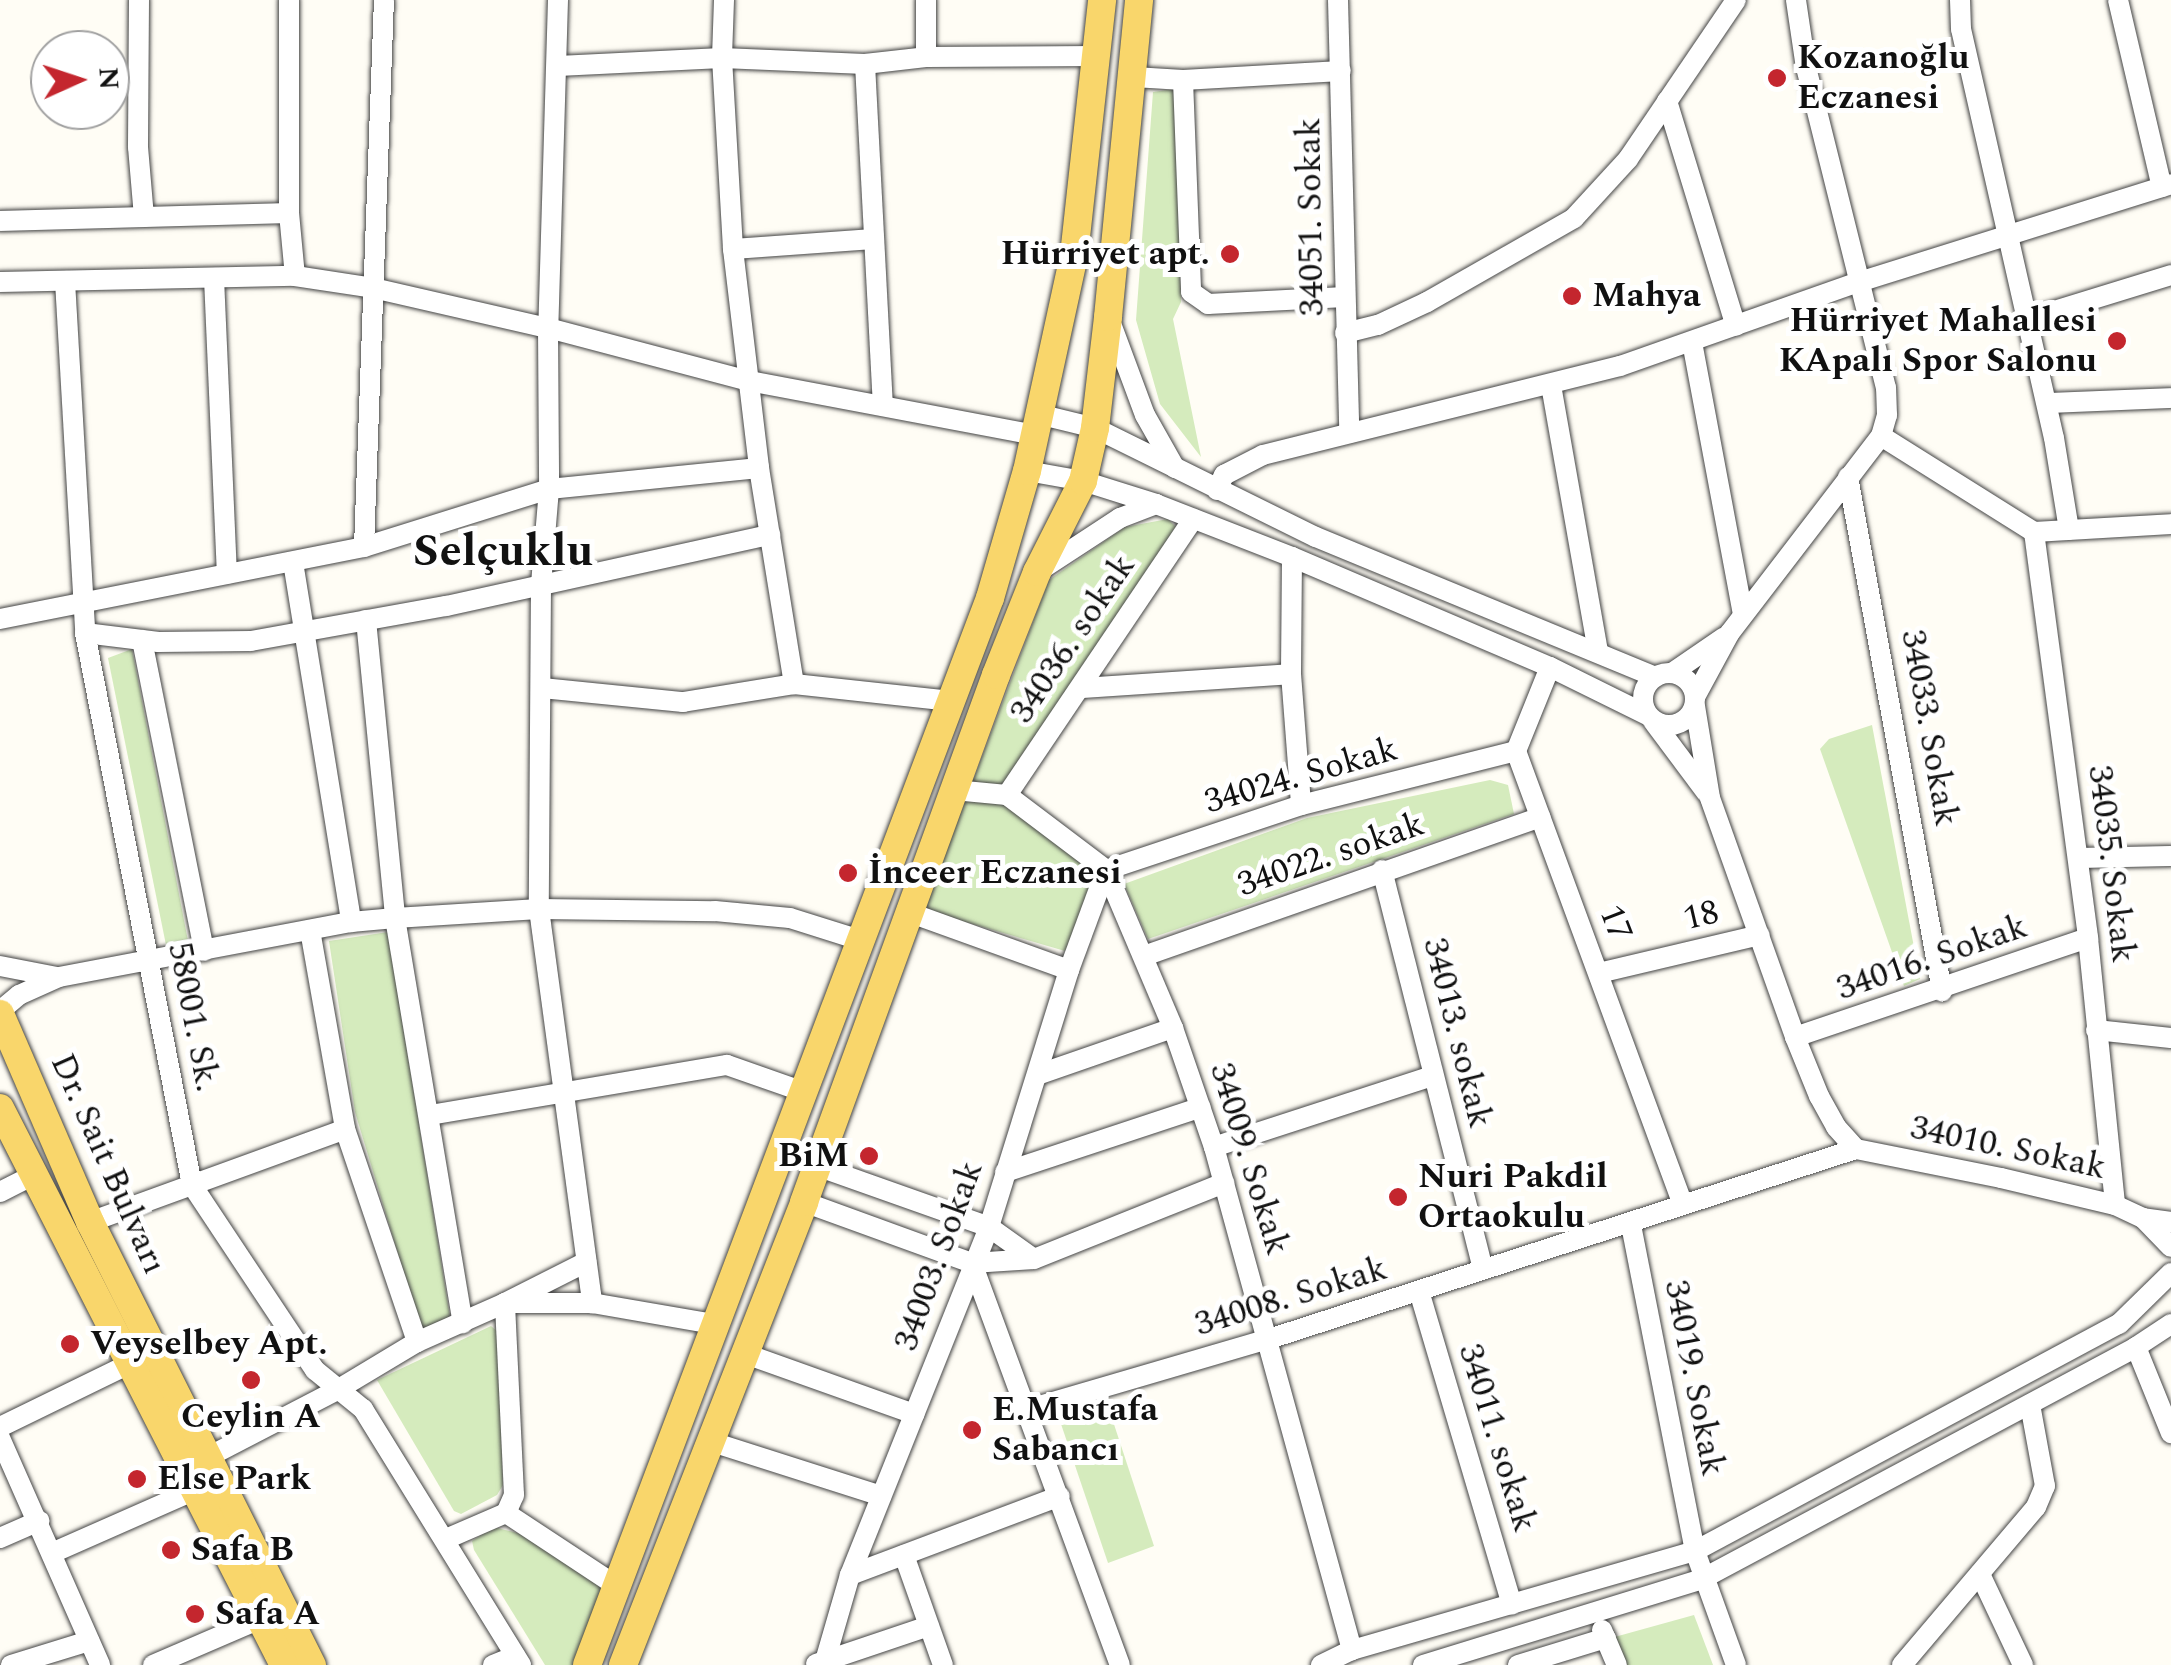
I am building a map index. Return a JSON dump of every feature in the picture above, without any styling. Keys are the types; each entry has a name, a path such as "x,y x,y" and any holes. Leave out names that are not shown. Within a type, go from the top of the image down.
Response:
{"main road":[{"path":"587,1665 990,598 1027,470 1074,255 1102,0"},
{"path":"623,1665 804,1202 908,912 1037,572 1084,481 1096,428 1139,0"},
{"name":"Dr. Sait Bulvarı","path":"0,1012 90,1222 312,1665"},
{"name":"Dr. Sait Bulvarı","path":"0,1108 197,1489 283,1665"}],"street":[{"path":"140,0 138,148 144,217"},
{"path":"290,0 289,213 296,276"},
{"path":"364,547 384,0"},
{"path":"558,0 548,328 548,489 541,585 539,908 592,1303"},
{"path":"724,0 722,58 734,249 759,468 794,684"},
{"path":"926,0 926,57"},
{"name":"34051. Sokak","path":"1338,0 1349,433"},
{"path":"1344,333 1378,325 1427,302 1574,218 1628,159 1736,0"},
{"path":"1027,470 1084,481 1156,504 1292,557 1550,666 1650,718 1678,724 1695,701 1729,634 1881,436 1887,415 1886,388 1796,8 1778,0"},
{"path":"1960,0 1961,29 2028,318 2068,530"},
{"path":"1217,490 1224,474 1263,456 1551,385 1692,342 1858,282 2166,185 2118,0"},
{"path":"558,66 722,58 864,64 926,57 1098,56"},
{"path":"864,64 882,406"},
{"path":"1134,77 1183,80 1341,71"},
{"path":"1183,80 1191,292 1198,301 1208,304 1345,297"},
{"path":"1667,101 1736,326"},
{"path":"0,221 289,213"},
{"path":"734,249 874,240"},
{"path":"0,282 296,276 374,288 548,328 749,381 882,406 1096,428 1316,537 1598,652 1688,681 1695,701 1710,798 1795,1037 1836,1127 1856,1148"},
{"path":"2028,318 2171,276"},
{"path":"214,278 228,574"},
{"name":"58001. Sk.","path":"65,281 82,604 192,1186 314,1370 363,1409 518,1660"},
{"path":"1108,317 1145,415 1176,470"},
{"path":"1692,342 1743,614"},
{"path":"1551,385 1598,652"},
{"path":"2046,403 2171,398"},
{"path":"1881,436 2034,532 2171,524"},
{"path":"0,619 364,547 548,489 759,468"},
{"name":"34033. Sokak","path":"1848,477 1942,991"},
{"path":"1037,572 1120,518 1156,504"},
{"name":"34036. sokak","path":"1007,795 1192,519"},
{"name":"34035. Sokak","path":"2034,532 2088,938 2115,1205"},
{"path":"86,632 142,640 252,642 770,535"},
{"path":"1292,557 1291,674 1302,805"},
{"path":"293,562 351,922"},
{"path":"366,620 396,918 463,1323"},
{"path":"1710,798 1650,718 1644,690 1729,634"},
{"path":"142,640 204,951"},
{"path":"1516,751 1550,666"},
{"path":"1081,688 1291,674"},
{"path":"542,688 683,702 794,684 951,702"},
{"name":"34024. Sokak","path":"1106,870 1302,805 1516,751"},
{"name":"17","path":"1516,751 1684,1204"},
{"path":"954,790 1007,795 1106,870"},
{"name":"34022. sokak","path":"1144,956 1540,817"},
{"path":"2078,858 2171,856"},
{"name":"34009. Sokak","path":"1106,870 1202,1107 1352,1650"},
{"name":"34003. Sokak","path":"822,1664 850,1575 989,1226 1069,970 1106,870"},
{"name":"34013. sokak","path":"1382,870 1483,1269"},
{"path":"0,1012 20,995 59,977 351,922 396,918 539,908 715,910 790,918 863,941"},
{"path":"908,912 1069,970"},
{"path":"310,930 345,1130 417,1342"},
{"name":"18","path":"1600,974 1760,935"},
{"name":"34016. Sokak","path":"1795,1037 1942,991 2088,938"},
{"path":"0,966 59,977"},
{"path":"1037,1075 1173,1028"},
{"path":"2096,1030 2171,1038"},
{"path":"430,1115 727,1065 804,1092"},
{"path":"1214,1147 1434,1076"},
{"path":"1005,1172 1202,1107"},
{"path":"90,1222 345,1130"},
{"name":"34008. Sokak","path":"1029,1409 1269,1339 1631,1225 1856,1148"},
{"name":"34010. Sokak","path":"1856,1148 2115,1205 2143,1218"},
{"path":"817,1166 989,1226 1034,1259"},
{"path":"0,1192 35,1174"},
{"path":"804,1202 972,1263 1034,1259 1224,1183"},
{"path":"2143,1218 2171,1222"},
{"path":"2143,1218 2171,1247"},
{"name":"34019. Sokak","path":"1631,1225 1694,1547 1702,1580 1736,1665"},
{"path":"208,1457 337,1390 417,1342 505,1304 586,1262"},
{"path":"972,1263 1029,1409 1087,1584 1120,1665"},
{"path":"1321,1665 1352,1650 1694,1547 2119,1324 2171,1272"},
{"name":"34011. sokak","path":"1418,1291 1512,1604"},
{"path":"505,1304 592,1303 714,1324"},
{"path":"446,1539 506,1513 514,1495 505,1304"},
{"path":"1422,1665 1702,1580 2136,1347 2171,1324"},
{"path":"2136,1347 2171,1433"},
{"path":"743,1352 914,1414"},
{"path":"0,1427 132,1362"},
{"path":"1902,1665 2036,1507 2045,1486 2030,1404"},
{"path":"0,1438 100,1665"},
{"path":"709,1441 881,1496"},
{"path":"52,1553 197,1489"},
{"path":"850,1575 1060,1496"},
{"path":"506,1513 615,1585"},
{"path":"0,1538 39,1521"},
{"path":"904,1555 944,1665"},
{"path":"1980,1574 2023,1665"},
{"path":"1594,1612 1617,1665"},
{"path":"154,1665 262,1618"},
{"path":"822,1664 930,1626"},
{"path":"1518,1665 1606,1638"},
{"path":"10,1665 89,1641"},
{"path":"493,1665 518,1660"}],"green space":[{"path":"1174,89 1181,302 1173,319 1201,457 1160,404 1136,320 1153,92"},
{"path":"1168,519 1177,528 1007,794 1106,870 1065,951 924,910 1049,580 1125,527"},
{"path":"132,649 188,941 166,945 108,658"},
{"path":"1872,725 1920,979 1904,986 1820,749 1829,739"},
{"path":"1490,780 1508,785 1514,814 1148,939 1124,884 1307,818"},
{"path":"388,932 450,1317 421,1330 355,1112 329,941"},
{"path":"491,1326 498,1332 503,1485 497,1495 461,1514 454,1511 377,1380"},
{"path":"1107,1403 1154,1546 1108,1563 1061,1424"},
{"path":"494,1527 525,1535 605,1583 578,1665 545,1665 474,1550 472,1541"},
{"path":"1694,1615 1713,1665 1621,1665 1611,1638"}],"place":[{"name":"Kozanoğlu Eczanesi","path":"1777,78"},
{"name":"Hürriyet apt.","path":"1230,254"},
{"name":"Mahya","path":"1572,296"},
{"name":"Hürriyet Mahallesi KApalı Spor Salonu","path":"2117,341"},
{"name":"İnceer Eczanesi","path":"848,873"},
{"name":"BiM","path":"869,1156"},
{"name":"Nuri Pakdil Ortaokulu","path":"1398,1197"},
{"name":"Veyselbey Apt.","path":"70,1344"},
{"name":"Ceylin A","path":"251,1380"},
{"name":"E.Mustafa Sabancı","path":"972,1430"},
{"name":"Else Park","path":"137,1479"},
{"name":"Safa B","path":"171,1550"},
{"name":"Safa A","path":"195,1614"}],"district":[{"name":"Selçuklu","path":"503,552"}]}
